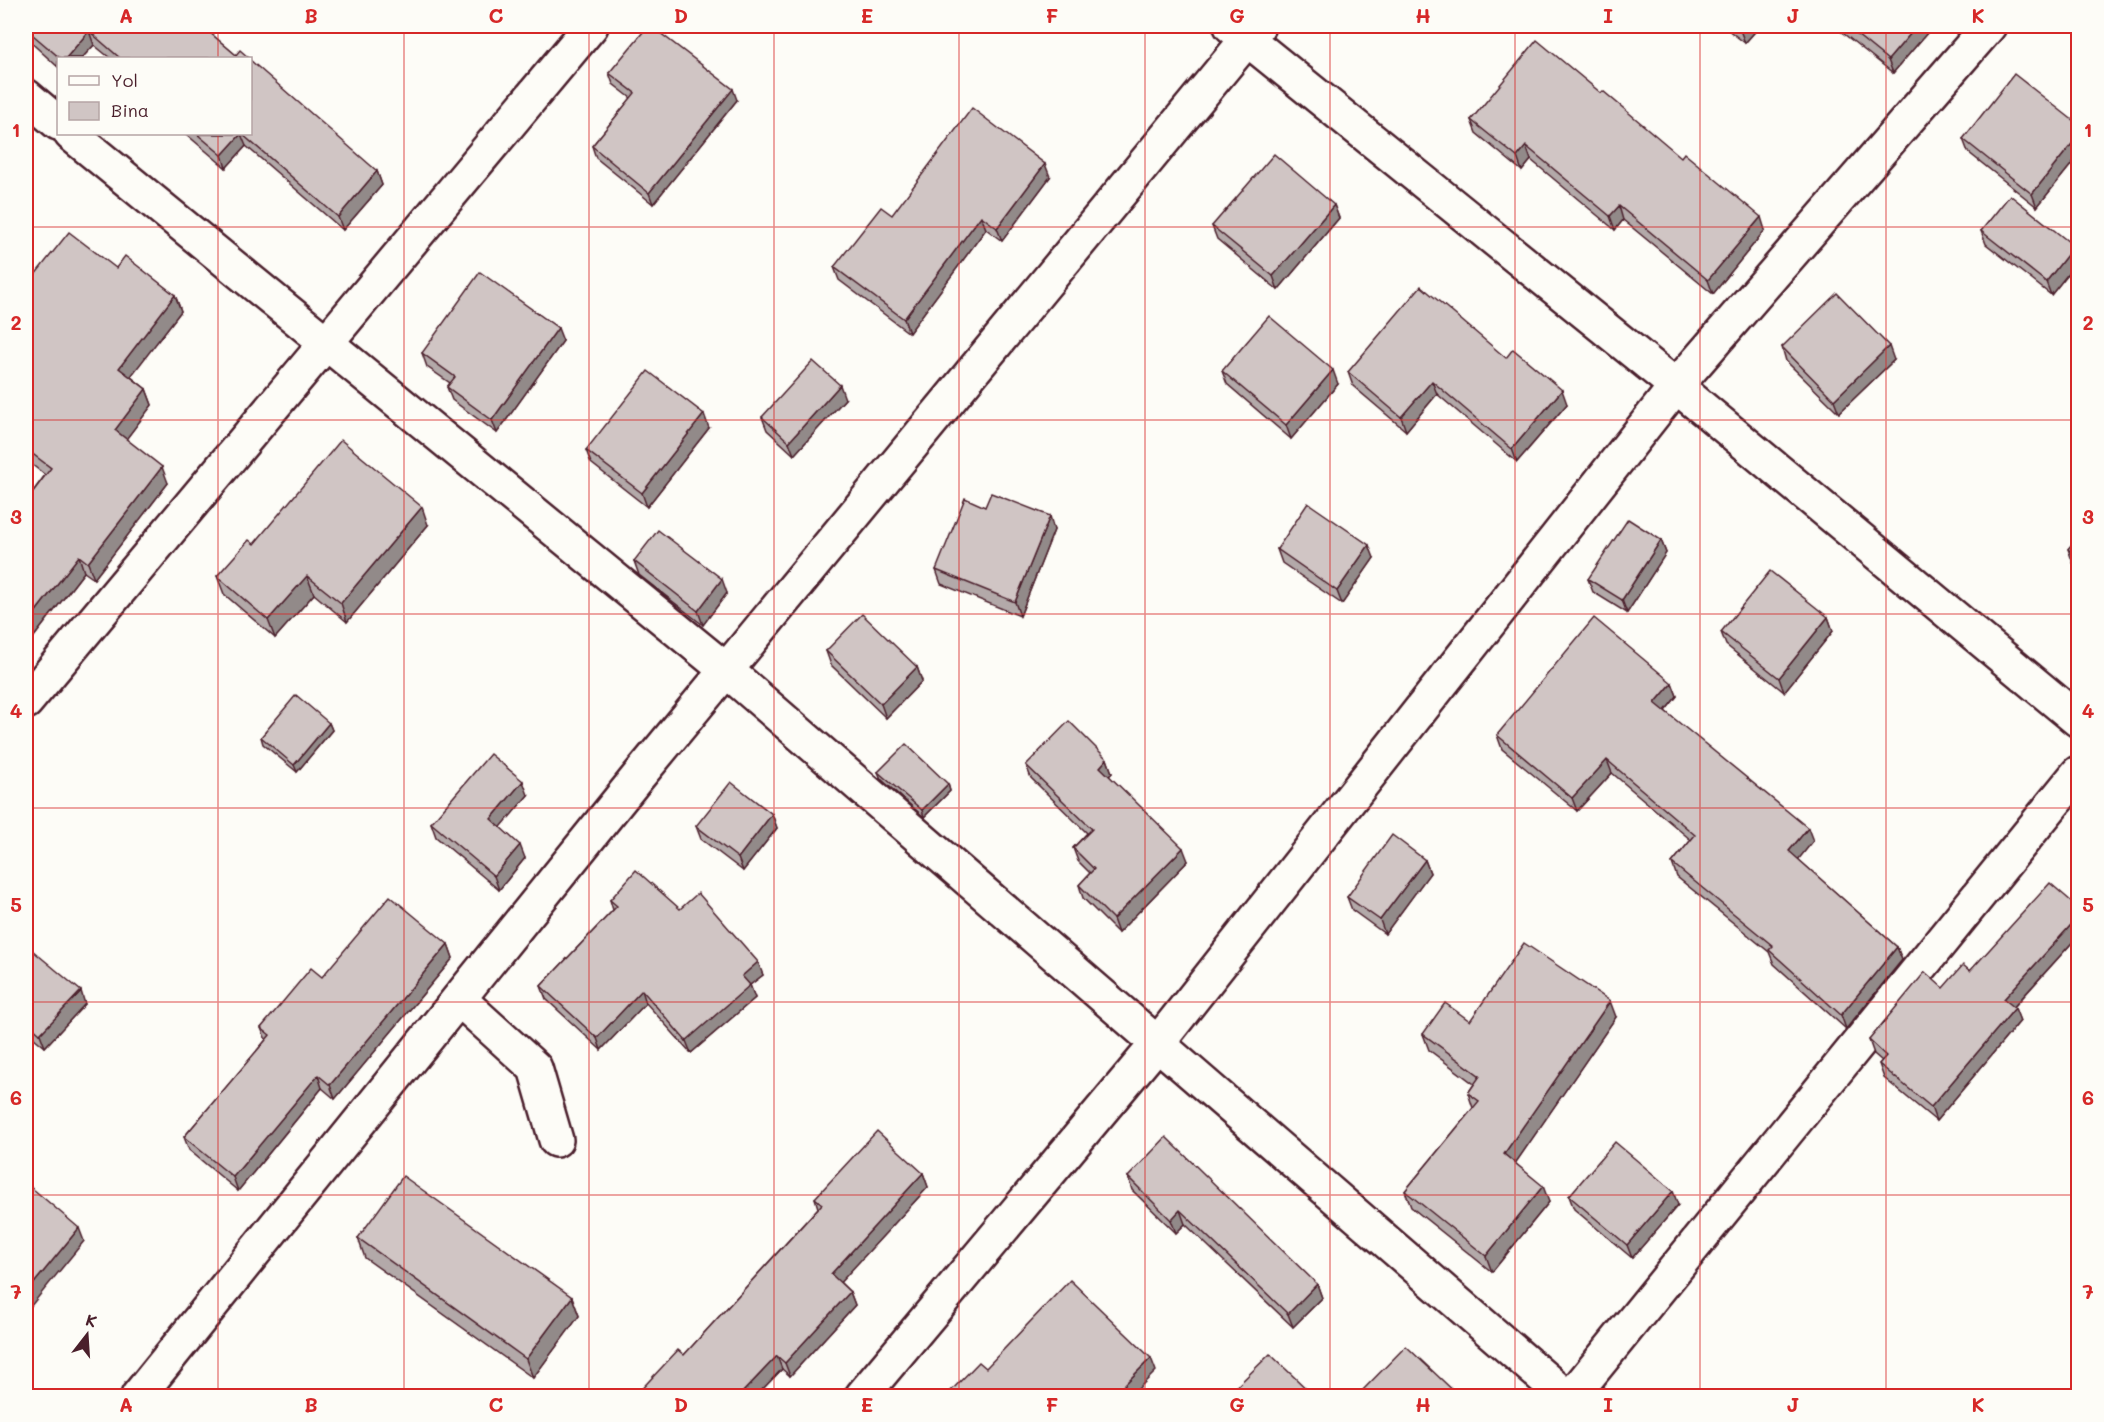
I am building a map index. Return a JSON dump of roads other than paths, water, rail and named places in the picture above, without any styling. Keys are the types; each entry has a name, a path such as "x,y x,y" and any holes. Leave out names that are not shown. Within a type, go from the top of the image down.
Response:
{"street":[{"path":"26,702 591,26"},
{"path":"862,1396 1157,1044 1676,386 1989,26"},
{"path":"138,1396 1246,30 2079,720"},
{"path":"26,96 57,122"},
{"path":"72,135 726,670 1565,1396"},
{"path":"1572,1396 2079,773"},
{"path":"459,999 535,1068 556,1140"}]}
